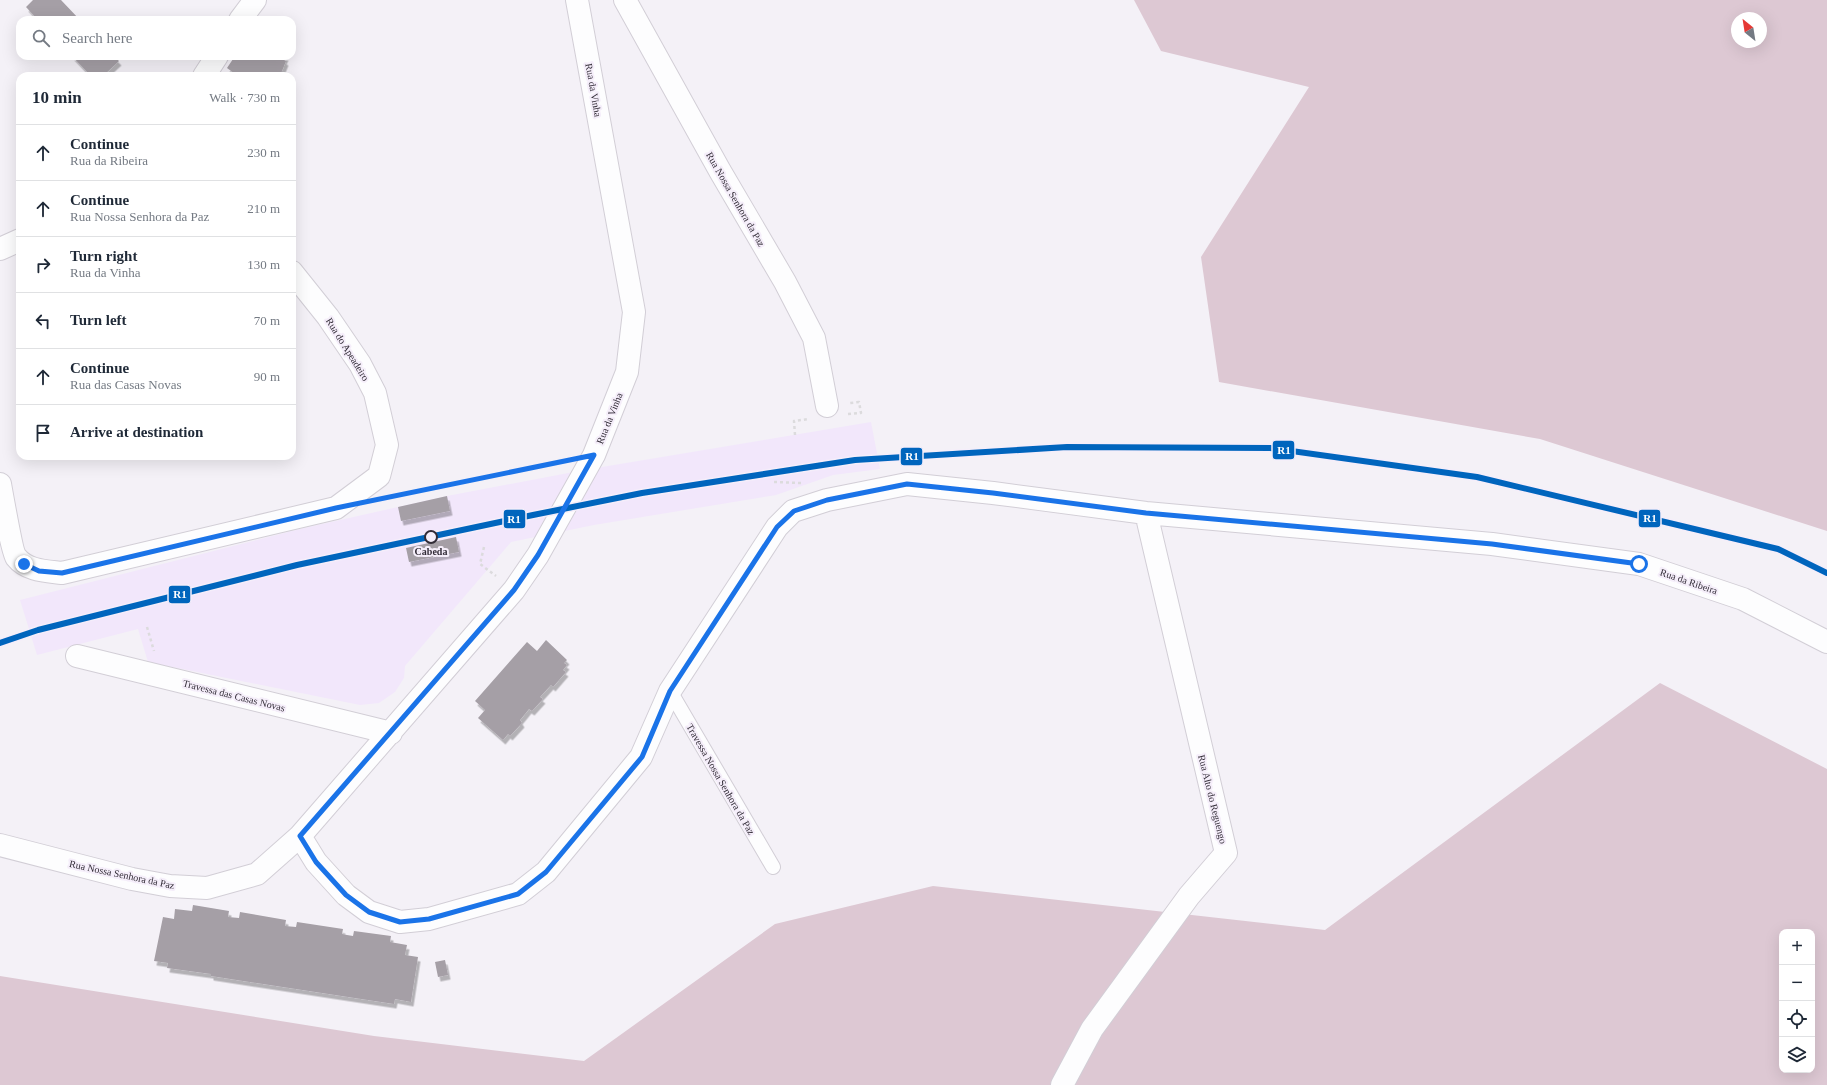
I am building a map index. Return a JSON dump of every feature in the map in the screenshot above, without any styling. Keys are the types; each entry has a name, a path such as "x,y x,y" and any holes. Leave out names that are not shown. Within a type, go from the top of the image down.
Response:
{"street":[{"path":"243,16 255,0"},
{"name":"Rua da Vinha","path":"300,836 514,590 538,555 594,455 627,372 634,312 577,0"},
{"name":"Rua Nossa Senhora da Paz","path":"625,0 720,171 785,282 814,338 826,406"},
{"path":"207,72 214,60"},
{"path":"0,249 16,242"},
{"name":"Rua do Apeadeiro","path":"0,484 15,556 24,564 39,571 62,573 336,508 378,476 387,445 375,393 360,364 328,317 296,277"},
{"name":"Rua da Ribeira","path":"670,691 777,527 794,511 827,500 907,484 993,493 1146,513 1492,544 1639,564 1743,599 1827,642"},
{"name":"Rua Alto do Reguengo","path":"1062,1085 1092,1029 1189,896 1226,853 1146,513"},
{"name":"Travessa das Casas Novas","path":"77,656 390,733"},
{"path":"300,836 316,862 346,895 369,912 400,922 429,919 518,894 546,872 642,757 670,691"},
{"name":"Rua Nossa Senhora da Paz","path":"0,845 132,879 170,886 207,888 257,874 300,836"}],"lane":[{"name":"Travessa Nossa Senhora da Paz","path":"670,691 773,867"}],"path":[{"path":"390,497 594,455"},
{"path":"484,547 480,564 514,590"}],"shaded area":[{"path":"1134,0 1827,0 1827,531 1540,439 1219,382 1201,257 1309,87 1161,51"},
{"path":"871,422 880,469 833,475 776,495 594,525 511,542 405,666 404,678 395,692 379,703 360,705 148,662 138,629 37,655 20,600 300,529 447,496 584,470"},
{"path":"1660,683 1827,769 1827,1085 0,1085 0,976 374,1036 584,1061 775,924 933,886 1325,930"}],"building":[{"path":"33,0 61,0 76,16 34,16 26,7"},
{"path":"76,60 119,61 107,72 87,72"},
{"path":"232,60 286,61 282,72 232,72 227,68"},
{"path":"447,496 450,511 401,521 398,507"},
{"path":"456,537 459,552 409,562 406,548"},
{"path":"546,640 567,660 564,663 567,665 563,670 566,672 553,687 551,685 540,697 543,699 532,711 529,709 520,720 522,723 510,736 508,734 503,740 478,718 485,710 475,701 527,642 537,651"},
{"path":"193,905 229,911 228,917 239,918 240,912 286,920 285,926 296,927 297,922 343,929 342,934 353,936 354,931 391,936 390,942 407,945 405,955 418,957 411,1002 395,999 394,1004 211,976 211,974 167,968 168,963 154,961 163,917 174,919 175,909 192,911"},
{"path":"445,960 448,975 438,977 435,962"}],"transit line":[{"name":"R1","path":"0,643 38,630 297,565 642,493 855,460 1067,447 1270,448 1477,477 1778,549 1827,573"}],"place":[{"name":"Cabeda","path":"431,537"}],"route":[{"path":"24,564 39,571 62,573 336,508 594,455 538,555 514,590 300,836 316,862 346,895 369,912 400,922 429,919 518,894 546,872 642,757 670,691 777,527 794,511 827,500 907,484 993,493 1146,513 1492,544 1639,564"}]}
